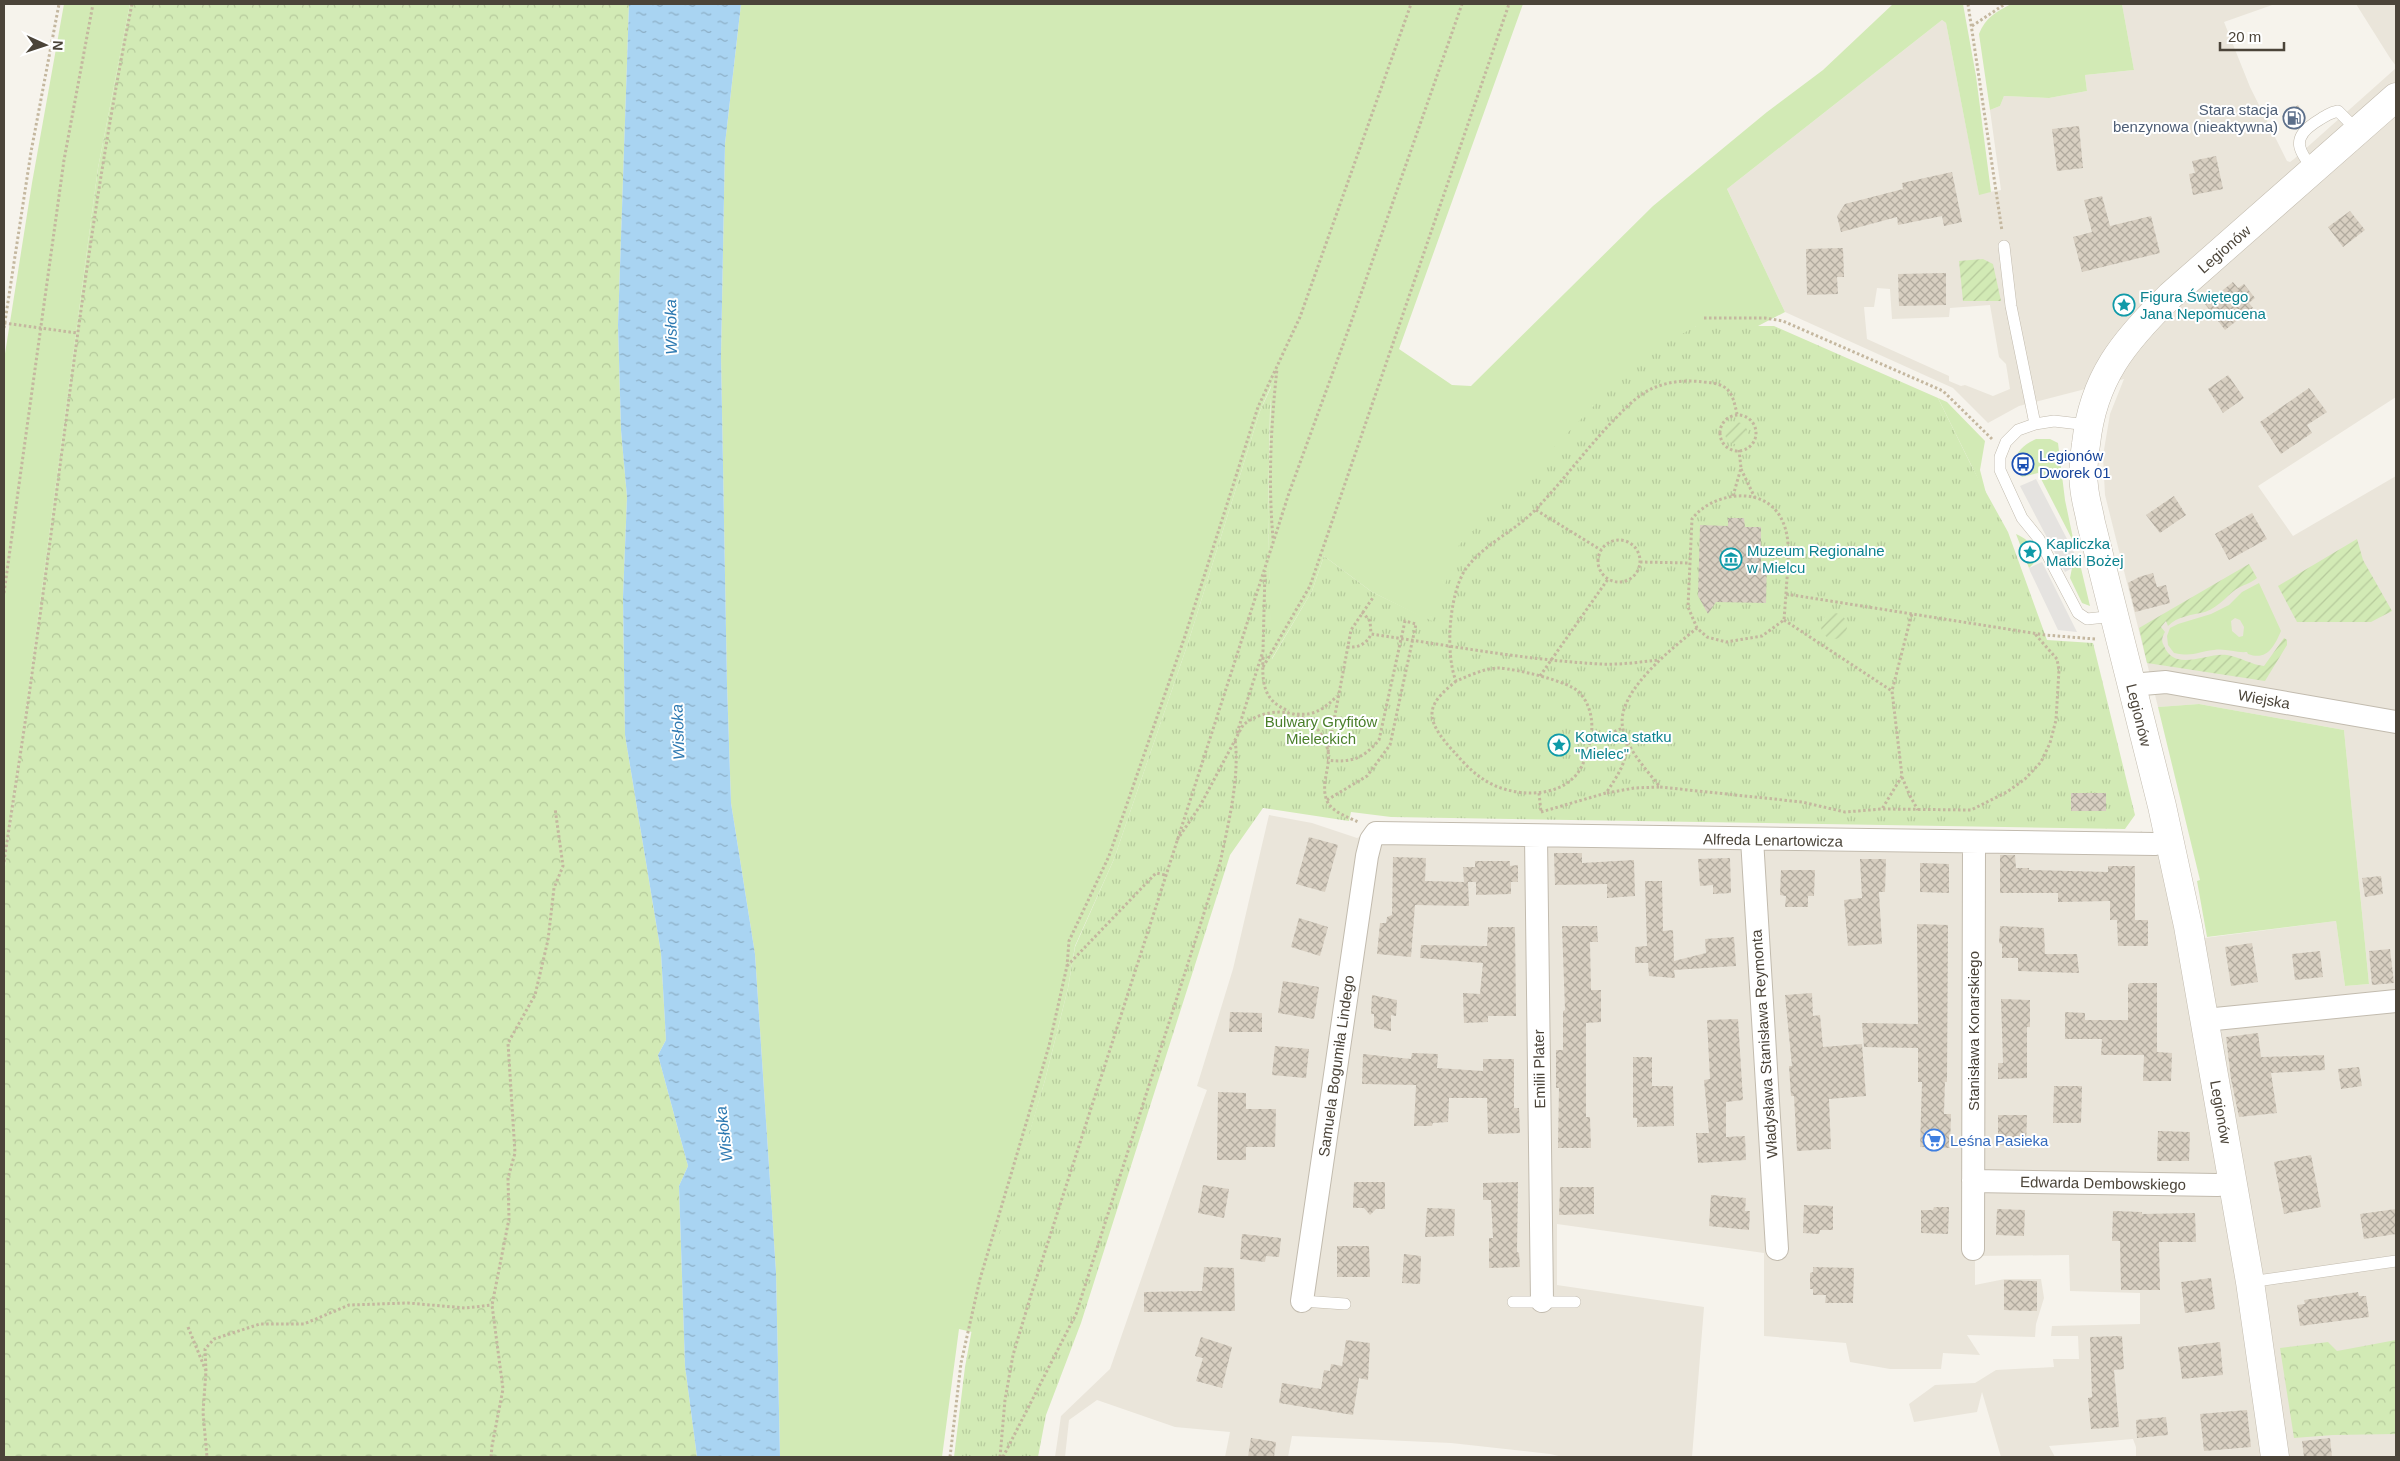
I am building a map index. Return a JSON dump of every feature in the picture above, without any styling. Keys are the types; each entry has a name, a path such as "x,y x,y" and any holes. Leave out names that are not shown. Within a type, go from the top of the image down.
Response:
{"street":[{"name":"Legionów","path":"2275,1457 2234,1183 2170,841 2131,685 2107,618 2084,486 2088,425 2100,385 2120,352 2142,324 2170,296 2396,97"},
{"name":"Wiejska","path":"2131,685 2166,682 2396,722"},
{"name":"Alfreda Lenartowicza","path":"1376,833 1539,828 1752,840 2155,844 2170,841"},
{"name":"Emilii Plater","path":"1539,828 1542,1301"},
{"name":"Samuela Bogumiła Lindego","path":"1302,1301 1367,856 1371,840 1376,833"},
{"name":"Władysława Stanisława Reymonta","path":"1752,840 1777,1249"},
{"name":"Stanisława Konarskiego","path":"1973,1249 1974,842"},
{"path":"2205,1020 2396,1001"},
{"name":"Edwarda Dembowskiego","path":"1973,1181 2207,1185 2234,1183"}],"lane":[{"path":"2314,170 2301,151 2299,139 2302,132 2329,113 2338,111 2358,130"},
{"path":"2004,246 2011,306 2035,424"},
{"path":"2088,425 2054,421 2035,424 2018,430 2006,442 2000,457 2000,470 2022,518 2039,539 2078,613 2087,619 2107,618"},
{"path":"2250,1282 2396,1261"},
{"path":"1302,1301 1346,1304"},
{"path":"1513,1302 1575,1302"}],"path":[{"path":"4,328 31,152 59,4"},
{"path":"4,593 64,160 93,4"},
{"path":"4,862 34,659 77,333 111,106 132,4"},
{"path":"950,1457 961,1363 980,1278 1049,1046 1067,966 1069,941 1109,856 1185,636 1258,407 1300,317 1411,4"},
{"path":"1002,1457 1005,1400 1013,1355 1174,844 1265,565 1462,4"},
{"path":"1263,667 1310,586 1509,4"},
{"path":"1968,4 2004,246"},
{"path":"1972,26 2005,4"},
{"path":"1704,318 1765,318 1784,321 1943,391 1988,435"},
{"path":"4,323 77,333"},
{"path":"1274,540 1271,516 1273,408 1278,366"},
{"path":"1456,681 1452,671 1449,646 1458,587 1466,570 1491,544 1536,510 1579,458 1631,402 1654,387 1674,381 1721,384 1731,392 1737,414"},
{"path":"1737,414 1749,418 1756,433 1751,444 1739,450 1727,446 1720,437 1724,422 1737,414"},
{"path":"1739,450 1741,468 1755,498"},
{"path":"1733,496 1741,468"},
{"path":"1733,496 1755,498 1766,503 1780,517 1788,540 1786,594 1784,620 1762,636 1726,642 1707,637 1697,628 1688,607 1689,563 1692,519 1706,504 1733,496"},
{"path":"1536,510 1601,550"},
{"path":"1614,541 1626,541 1637,550 1640,562 1639,569 1631,579 1618,582 1608,579 1599,567 1601,550 1614,541"},
{"path":"1640,562 1689,563"},
{"path":"1265,565 1263,651 1265,691 1280,708 1307,719 1316,728 1328,753"},
{"path":"1540,676 1608,579"},
{"path":"1786,594 2033,632 2093,638 2105,644 2107,618"},
{"path":"1350,818 1331,806 1327,800 1324,777 1351,630 1374,596"},
{"path":"1347,647 1358,647 1366,642 1371,634 1370,621 1362,612"},
{"path":"1912,613 1892,692 1902,776 1918,810"},
{"path":"1784,620 1892,692"},
{"path":"1327,760 1344,762 1357,759 1370,751 1379,740 1405,621 1416,624 1390,745 1367,776 1327,800"},
{"path":"1606,793 1620,771 1627,752 1622,717 1624,706 1658,660 1697,628"},
{"path":"1541,812 1606,793 1634,788 1660,787 1802,802 1845,812 1971,810 2007,792 2025,779 2041,762 2050,743 2056,720 2059,670 2057,659 2033,632"},
{"path":"1371,634 1552,660 1603,664 1658,660"},
{"path":"1002,1457 1076,1314 1220,863 1236,767 1235,739 1263,651"},
{"path":"1498,668 1540,676 1571,687 1579,692 1591,712 1592,728 1585,758 1577,774 1558,790 1539,793 1515,790 1483,779 1446,743 1432,714 1434,704 1442,693 1456,681 1481,671 1498,668"},
{"path":"1174,844 1200,806 1244,725 1254,716 1279,711 1308,715 1323,709 1338,696"},
{"path":"1590,741 1623,728"},
{"path":"1627,742 1660,787"},
{"path":"1882,810 1902,776"},
{"path":"1539,793 1541,812 1539,828"},
{"path":"492,1457 492,1446 503,1389 492,1305 510,1220 508,1178 516,1153 508,1042 535,995 548,940 554,888 563,866 555,808"},
{"path":"1067,966 1156,873 1165,875"},
{"path":"207,1457 203,1412 206,1371 205,1349 214,1340 260,1324 304,1324 349,1305 408,1303 465,1308 492,1305"},
{"path":"188,1327 206,1371"}],"shaded area":[{"path":"2122,4 2275,4 2224,22 2250,87 2287,161 2290,162 2396,68 2396,397 2258,486 2293,536 2396,476 2396,1457 2136,1457 2136,1447 2133,1439 2049,1446 2055,1457 2001,1457 1982,1392 1977,1412 1914,1422 1909,1404 1935,1385 1975,1383 1996,1370 2054,1367 2053,1359 2079,1359 2078,1336 2051,1336 2052,1326 2140,1324 2140,1293 2070,1291 2069,1255 1975,1256 1975,1285 2005,1279 2041,1279 2044,1298 2036,1324 2035,1337 1967,1335 1980,1355 1943,1353 1941,1369 1890,1369 1850,1362 1846,1343 1764,1336 1764,1253 1557,1224 1557,1285 1704,1307 1692,1457 1563,1457 1451,1443 1292,1436 1288,1457 1225,1457 1230,1432 1175,1427 1097,1400 1069,1420 1065,1457 1055,1457 1061,1416 1110,1369 1207,1090 1197,1086 1233,969 1269,815 1312,823 1357,838 1389,825 2128,837 2142,831 2147,853 2154,853 2164,860 2181,941 2336,921 2345,986 2369,984 2344,730 2199,704 2158,707 2105,495 2103,456 2110,414 2124,379 2019,406 1988,423 1953,388 1785,312 1727,189 1942,20 1946,23 1979,194 2001,190 1990,110 2000,106 2004,96 2049,98 2087,91 2085,75 2134,70","holes":["1877,288 1890,289 1892,319 1949,317 1950,308 1990,305 1999,357 2006,364 2010,389 1993,396 1965,385 1961,386 1949,381 1949,376 1867,339 1864,307 1874,307"]},
{"path":"2356,4 2396,4 2396,66 2390,58"},
{"path":"2036,479 2080,564 2065,572 2020,486"},
{"path":"2042,562 2077,632 2058,630 2029,568"}],"green space":[{"path":"64,4 130,4 98,168 4,874 4,360 32,183"},
{"path":"130,4 629,4 618,325 621,430 627,497 623,597 625,735 661,953 666,1040 658,1055 688,1166 679,1186 685,1366 697,1457 4,1457 4,874 98,168"},
{"path":"741,4 1523,4 1399,349 1452,385 1471,386 1653,206 1767,112 1823,70 1893,4 1963,4 1976,76 1991,192 1979,195 1946,23 1942,20 1727,189 1785,312 1758,326 1696,326 1432,622 1372,592 1324,556 1312,591 1271,660 1268,517 1271,386 1260,411 1188,643 1114,859 1075,946 1068,988 1045,1080 972,1332 959,1329 942,1457 780,1457 776,1272 755,954 731,803 727,684 721,356 725,144"},
{"path":"2011,4 2122,4 2134,70 2085,75 2087,91 2049,98 2004,96 2000,106 1990,110 1979,34 1981,28 1992,16"},
{"path":"1983,259 1993,264 2001,301 1963,301 1959,261"},
{"name":"Bulwary Gryfitów Mieleckich","path":"1696,326 1774,326 1938,398 1972,467 2008,532 2047,640 2093,643 2135,815 2125,829 1391,817 1351,812 1349,821 1263,808 1230,855 1081,1323 1046,1415 1038,1457 954,1457 965,1367 974,1318 1045,1080 1068,988 1075,947 1114,859 1188,643 1260,411 1272,385 1268,517 1272,659 1312,591 1324,556 1372,592 1432,621 1459,545 1612,387 1659,347"},
{"path":"1938,398 1947,402 1985,441 1980,470 1987,497"},
{"path":"1736,422 1744,425 1747,433 1744,441 1736,444 1728,441 1725,433 1728,425"},
{"path":"2036,439 2050,439 2058,443 2065,500 2074,543 2038,473 2022,477 2018,471 2016,465 2017,454 2024,446"},
{"path":"2016,534 2028,541 2035,552 2036,561 2029,568"},
{"path":"2357,539 2363,560 2392,611 2371,622 2297,622 2278,586"},
{"path":"2080,564 2090,606 2082,603 2070,578 2072,568"},
{"path":"2249,564 2257,578 2240,587 2210,610 2180,618 2168,626 2166,621 2161,627 2165,632 2162,641 2169,654 2183,660 2227,655 2264,666 2284,638 2287,640 2287,645 2265,681 2147,663 2139,628"},
{"path":"2259,583 2281,631 2269,651 2260,656 2248,654 2247,652 2222,650 2191,654 2174,653 2168,645 2167,636 2170,628 2211,614 2229,605 2242,592","holes":["2235,618 2240,620 2244,627 2243,636 2239,637 2232,631 2231,621"]},
{"path":"1834,613 1843,617 1847,626 1843,635 1834,639 1825,635 1821,626 1825,617"},
{"path":"2199,704 2344,730 2369,984 2345,986 2336,921 2207,937 2197,881 2200,880 2158,707"},
{"path":"2396,1340 2396,1434 2294,1438 2280,1348 2328,1342 2337,1351"}],"water":[{"name":"Wisłoka","path":"629,4 741,4 725,144 721,356 727,684 731,803 755,954 776,1272 780,1457 697,1457 685,1366 679,1186 688,1166 658,1055 666,1040 661,953 625,735 623,597 627,497 621,430 618,325"}],"building":[{"path":"2298,105 2306,118 2298,128 2290,128 2282,116"},
{"path":"2079,126 2083,168 2057,171 2052,129"},
{"path":"2216,156 2223,189 2193,195 2189,174 2195,173 2192,161"},
{"path":"1952,172 1962,222 1944,226 1942,216 1898,225 1897,217 1841,232 1837,216 1845,204 1903,189 1902,183"},
{"path":"2102,196 2110,226 2151,216 2160,253 2082,272 2073,237 2092,232 2084,200"},
{"path":"2350,211 2365,230 2343,247 2328,227"},
{"path":"1843,248 1844,277 1837,277 1838,294 1807,295 1806,249"},
{"path":"1946,273 1946,305 1899,306 1898,274"},
{"path":"2233,282 2238,288 2244,284 2255,298 2249,303 2253,308 2225,330 2205,304"},
{"path":"2228,375 2244,398 2223,413 2208,389"},
{"path":"2309,388 2327,412 2307,425 2312,433 2281,454 2260,422"},
{"path":"2174,496 2186,515 2160,533 2146,515"},
{"path":"2252,513 2267,539 2229,560 2215,534"},
{"path":"1728,518 1744,518 1745,527 1761,527 1761,563 1767,563 1766,603 1716,602 1708,614 1698,596 1700,525 1728,526"},
{"path":"2153,573 2157,587 2166,585 2170,603 2135,612 2128,583"},
{"path":"2071,793 2106,793 2106,811 2071,811"},
{"path":"1309,837 1338,845 1325,892 1296,884"},
{"path":"1554,853 1582,853 1582,863 1634,860 1635,896 1607,898 1607,884 1555,885"},
{"path":"2000,855 2015,855 2016,868 2029,868 2029,870 2108,872 2108,866 2135,866 2135,920 2148,920 2148,946 2118,946 2117,920 2110,920 2110,901 2058,902 2058,893 2000,893"},
{"path":"1393,857 1426,858 1425,881 1464,882 1463,867 1475,867 1475,861 1510,861 1510,866 1518,865 1518,882 1511,882 1511,894 1476,895 1476,882 1468,882 1469,906 1415,905 1411,957 1377,954 1380,923 1386,923 1387,917 1392,915"},
{"path":"1730,858 1731,893 1713,894 1713,885 1700,886 1698,859"},
{"path":"1860,859 1886,859 1885,892 1879,892 1882,944 1848,946 1844,900 1862,898"},
{"path":"1920,863 1949,864 1949,893 1920,892"},
{"path":"1781,870 1815,870 1814,896 1808,896 1808,907 1785,907 1786,896 1780,895"},
{"path":"2381,876 2383,894 2365,897 2362,878"},
{"path":"1645,881 1662,881 1663,931 1673,930 1674,961 1706,953 1705,939 1734,937 1736,966 1674,970 1675,978 1649,976 1648,963 1635,963 1635,947 1647,946"},
{"path":"1299,918 1328,927 1320,956 1291,947"},
{"path":"1917,924 1948,925 1947,1082 1945,1082 1944,1114 1951,1114 1950,1148 1920,1147 1922,1082 1918,1082 1918,1048 1864,1047 1862,1023 1918,1024"},
{"path":"1562,926 1597,926 1598,942 1590,942 1591,990 1601,990 1601,1022 1586,1023 1586,1117 1590,1117 1591,1148 1558,1148 1559,1088 1556,1088 1556,1050 1563,1050 1563,1011 1565,1010"},
{"path":"2000,926 2044,928 2045,954 2077,954 2079,973 2018,971 2018,958 2002,958 2002,944 1999,943"},
{"path":"1488,927 1515,927 1516,1016 1488,1016 1488,1022 1464,1023 1463,993 1480,994 1483,963 1420,958 1421,945 1487,946"},
{"path":"2252,943 2258,982 2231,986 2225,947"},
{"path":"2390,949 2394,983 2372,985 2369,951"},
{"path":"2320,951 2323,977 2295,980 2292,954"},
{"path":"1283,981 1319,987 1314,1019 1278,1013"},
{"path":"2130,983 2157,983 2157,1052 2172,1053 2171,1081 2143,1081 2144,1055 2101,1055 2102,1039 2065,1039 2065,1012 2085,1013 2085,1020 2128,1020 2128,985"},
{"path":"1812,993 1813,1016 1820,1015 1823,1047 1862,1044 1866,1096 1829,1099 1831,1149 1797,1151 1794,1096 1791,1096 1789,1066 1792,1066 1785,995"},
{"path":"1372,995 1397,1000 1396,1016 1391,1015 1391,1031 1374,1028 1374,1014 1371,1014"},
{"path":"2001,999 2030,1000 2030,1027 2027,1027 2027,1078 1998,1079 1998,1063 2003,1063"},
{"path":"1230,1012 1262,1013 1262,1032 1229,1032"},
{"path":"1738,1019 1743,1100 1726,1102 1726,1137 1745,1136 1746,1160 1698,1163 1696,1133 1709,1133 1704,1080 1710,1079 1707,1020"},
{"path":"2258,1033 2261,1057 2324,1055 2325,1070 2271,1073 2277,1113 2239,1117 2231,1079 2226,1037"},
{"path":"1275,1046 1309,1049 1306,1078 1272,1075"},
{"path":"1412,1053 1438,1054 1437,1068 1483,1071 1483,1059 1514,1059 1514,1108 1519,1108 1520,1133 1488,1134 1487,1098 1449,1098 1448,1122 1433,1123 1432,1126 1414,1126 1416,1085 1362,1084 1363,1054 1411,1059"},
{"path":"1633,1057 1652,1057 1652,1086 1673,1086 1674,1126 1637,1127 1637,1118 1633,1118"},
{"path":"2359,1067 2362,1086 2341,1089 2338,1069"},
{"path":"2054,1086 2082,1086 2081,1123 2053,1123"},
{"path":"1218,1092 1246,1093 1246,1109 1276,1109 1275,1147 1246,1147 1246,1160 1217,1160"},
{"path":"1998,1115 2027,1115 2026,1146 1998,1145"},
{"path":"2158,1131 2190,1132 2189,1161 2157,1161"},
{"path":"2311,1155 2321,1207 2284,1214 2274,1162"},
{"path":"1354,1182 1385,1182 1385,1209 1376,1209 1370,1215 1364,1208 1353,1208"},
{"path":"1518,1182 1517,1252 1519,1253 1520,1267 1489,1268 1489,1238 1493,1238 1491,1200 1483,1200 1483,1183"},
{"path":"1203,1185 1229,1189 1224,1218 1198,1213"},
{"path":"1560,1187 1594,1187 1594,1214 1559,1215"},
{"path":"1711,1195 1746,1198 1745,1211 1750,1211 1749,1230 1709,1226"},
{"path":"1804,1205 1833,1206 1833,1230 1820,1230 1819,1234 1803,1233"},
{"path":"1934,1207 1949,1207 1948,1234 1921,1233 1921,1210 1933,1210"},
{"path":"1427,1208 1455,1209 1454,1236 1425,1237"},
{"path":"1997,1209 2025,1210 2024,1236 1996,1235"},
{"path":"2396,1209 2396,1234 2364,1239 2360,1214"},
{"path":"2113,1211 2142,1212 2142,1214 2195,1213 2196,1242 2159,1242 2160,1290 2121,1290 2120,1241 2112,1241"},
{"path":"1242,1234 1281,1238 1279,1257 1266,1256 1265,1262 1240,1259"},
{"path":"1337,1246 1369,1246 1370,1277 1337,1277"},
{"path":"1404,1254 1421,1256 1420,1284 1402,1283"},
{"path":"1204,1267 1234,1268 1235,1311 1144,1312 1144,1292 1202,1291"},
{"path":"1813,1267 1854,1268 1853,1303 1825,1303 1826,1295 1813,1295 1813,1289 1810,1289 1810,1273 1813,1272"},
{"path":"2211,1278 2215,1309 2185,1313 2181,1282"},
{"path":"2004,1280 2037,1281 2037,1311 2004,1310"},
{"path":"2358,1292 2359,1296 2366,1296 2369,1317 2300,1326 2297,1305 2305,1304 2304,1300"},
{"path":"2122,1336 2124,1369 2114,1370 2119,1427 2091,1429 2088,1398 2092,1397 2090,1337"},
{"path":"1201,1337 1232,1347 1222,1388 1196,1381 1203,1358 1195,1356"},
{"path":"1346,1340 1370,1343 1368,1380 1359,1378 1353,1415 1279,1403 1282,1383 1321,1389 1324,1370 1330,1371 1331,1364 1342,1366"},
{"path":"2220,1342 2223,1375 2182,1379 2178,1347"},
{"path":"2247,1410 2251,1447 2204,1451 2200,1414"},
{"path":"2166,1417 2168,1435 2137,1438 2136,1420"},
{"path":"1251,1438 1276,1442 1274,1457 1248,1457"},
{"path":"2330,1438 2332,1457 2304,1457 2302,1441"}],"place":[{"name":"Stara stacja benzynowa (nieaktywna)","path":"2294,118"},
{"name":"Figura Świętego Jana Nepomucena","path":"2124,305"},
{"name":"Legionów Dworek 01","path":"2023,464"},
{"name":"Kapliczka Matki Bożej","path":"2030,552"},
{"name":"Muzeum Regionalne w Mielcu","path":"1731,559"},
{"name":"Kotwica statku \"Mielec\"","path":"1559,745"},
{"name":"Leśna Pasieka","path":"1934,1140"}]}
